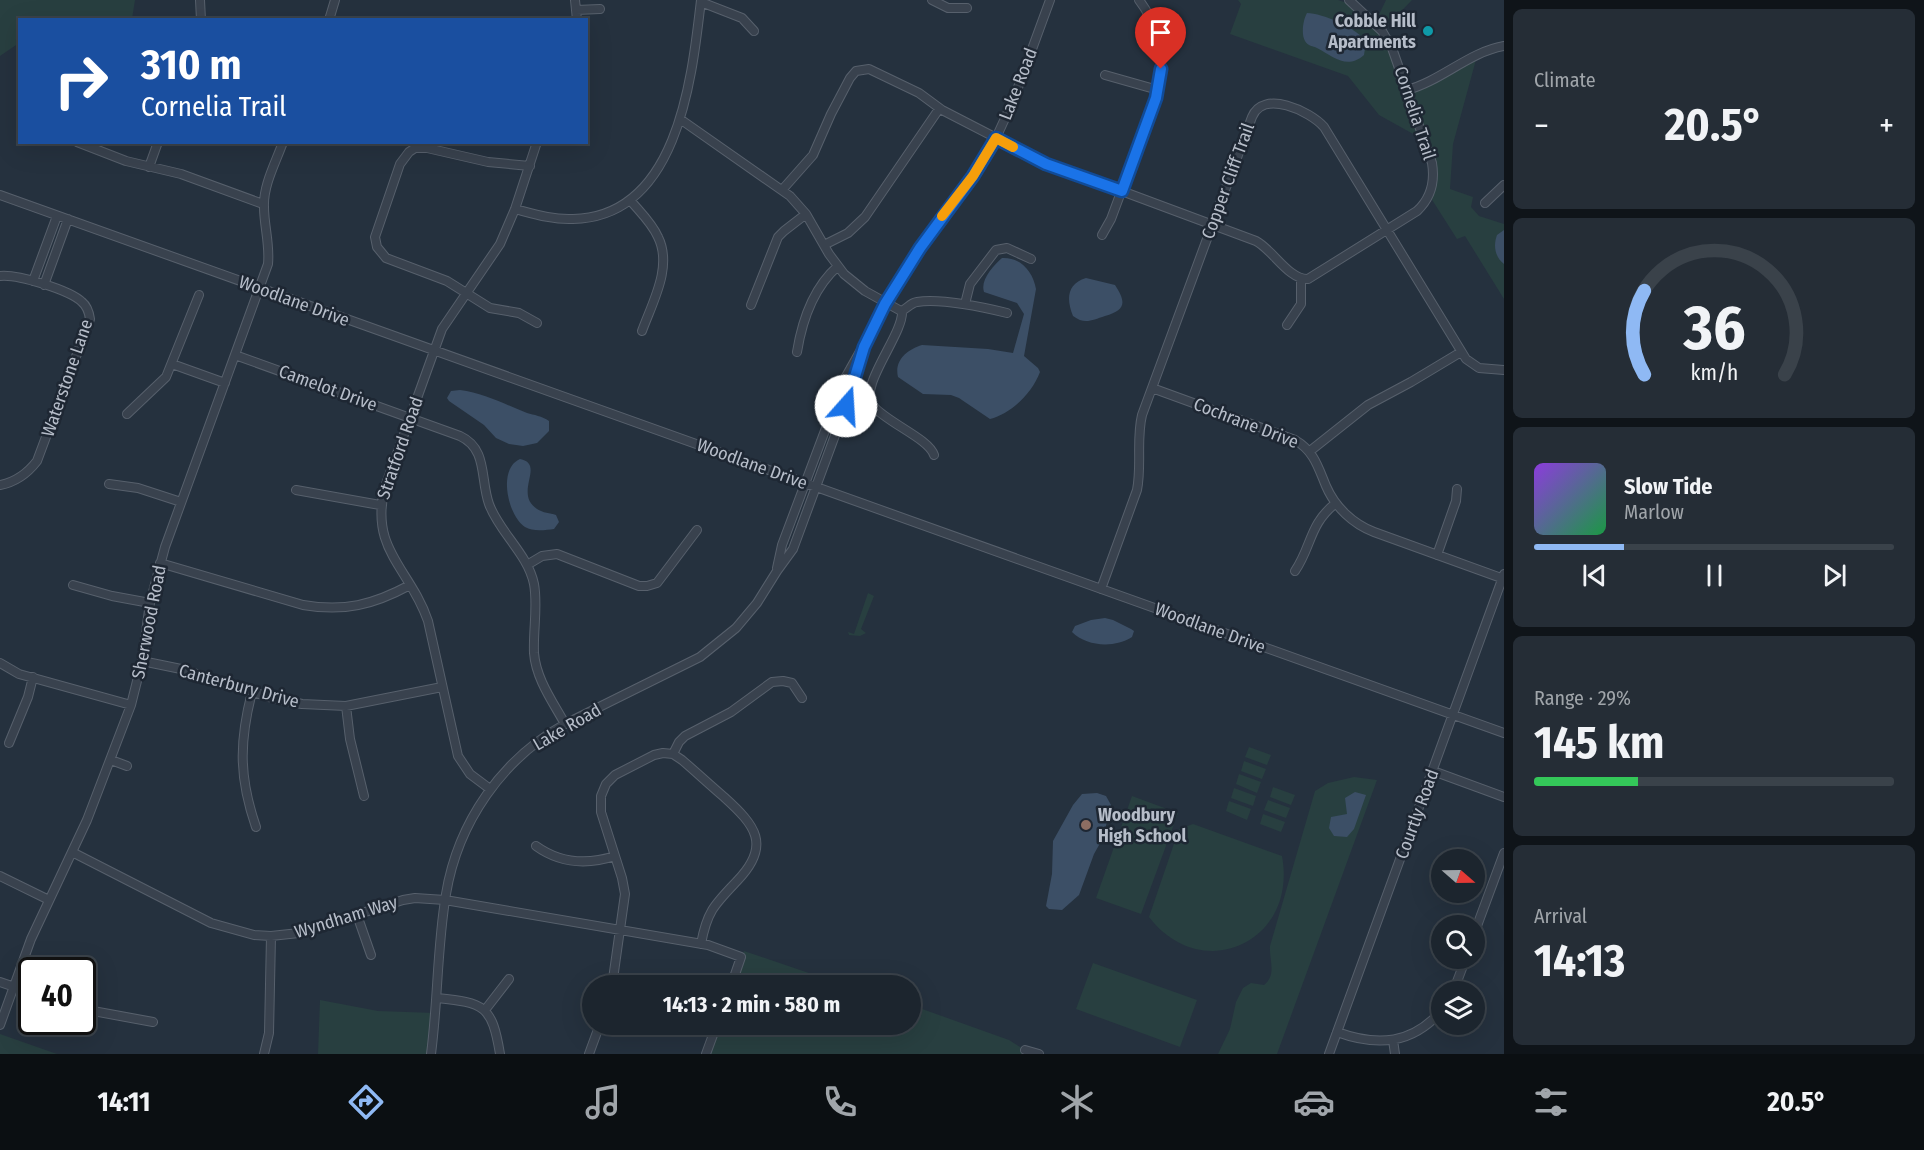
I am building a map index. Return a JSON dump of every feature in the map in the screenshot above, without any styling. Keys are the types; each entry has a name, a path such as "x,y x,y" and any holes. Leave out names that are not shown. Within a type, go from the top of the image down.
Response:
{"street":[{"path":"200,0 201,18"},
{"path":"330,18 335,0"},
{"path":"575,0 577,18"},
{"path":"932,0 949,9 967,8"},
{"name":"Lake Road","path":"777,571 782,544 844,380 864,347 885,304 920,248 973,176 996,138 1013,101 1050,0"},
{"path":"1102,235 1112,219 1158,90 1161,60 1159,41 1151,18 1139,0"},
{"name":"Cornelia Trail","path":"1301,280 1311,278 1421,207 1429,195 1434,179 1432,163 1396,57 1387,39 1375,24 1349,0"},
{"path":"515,209 561,219 585,218 611,211 630,200 651,179 680,119 693,70 701,1 742,18 754,31"},
{"path":"576,10 600,9"},
{"path":"1407,90 1428,83 1487,51 1504,45"},
{"path":"782,190 813,154 849,80 856,71 874,70 921,94 939,108 1046,164 1258,242 1270,250 1295,278 1301,280 1301,304 1287,325"},
{"path":"1105,75 1158,90"},
{"name":"Copper Cliff Trail","path":"1101,590 1137,490 1140,428 1152,388 1253,113 1261,105 1269,104 1298,109 1311,115 1322,124 1461,352 1477,368 1504,370"},
{"path":"824,245 848,233 865,217 939,108"},
{"path":"680,119 782,190 806,214 838,266 857,286 885,304 902,311"},
{"path":"82,144 126,161 181,174 263,204"},
{"path":"149,166 157,144"},
{"name":"Sherwood Road","path":"0,1025 31,939 87,820 131,705 142,661 150,603 160,562 260,289 269,254 263,204 282,144"},
{"name":"Stratford Road","path":"490,789 470,774 458,756 428,621 424,609 387,546 382,532 381,505 442,329 504,237 536,144"},
{"path":"530,166 488,162 416,145 400,164 375,237 377,247 386,258 447,281 490,308 519,313 537,323"},
{"path":"1485,203 1504,185"},
{"name":"Woodlane Drive","path":"0,195 1504,733"},
{"path":"630,200 658,237 664,256 661,276 642,331"},
{"path":"752,305 778,238 806,214"},
{"path":"33,281 57,216"},
{"path":"44,285 68,219"},
{"path":"965,304 970,284 994,251 1009,249 1031,259"},
{"path":"797,352 803,322 819,287 838,266"},
{"name":"Waterstone Lane","path":"0,276 8,275 33,281 81,301 89,312 90,319 37,461 24,475 8,484 0,485"},
{"path":"127,414 163,380 172,364 199,295"},
{"path":"902,311 918,302 965,304 1006,313"},
{"path":"902,311 900,325 871,387 870,400 875,408 892,422 926,442 934,454"},
{"name":"Lake Road","path":"431,1054 445,900 459,845 472,818 490,789 525,752 566,724 689,664 713,648 750,613 793,549 854,384 864,347"},
{"path":"1310,451 1368,405 1461,352"},
{"name":"Camelot Drive","path":"236,355 460,436 472,444 480,457 486,494 491,508 527,566 534,584 534,652 537,668 566,724"},
{"path":"172,364 225,383"},
{"name":"Cochrane Drive","path":"1152,388 1298,441 1310,451 1336,503 1351,519 1367,529 1504,578"},
{"path":"109,484 144,490 181,502"},
{"path":"1437,555 1456,501 1457,489"},
{"path":"296,490 381,505"},
{"path":"1295,571 1303,560 1317,523 1336,503"},
{"path":"527,566 542,556 557,554 639,586 647,586 660,580 698,530"},
{"path":"160,562 303,605 320,608 352,608 380,600 410,585"},
{"name":"Courtly Road","path":"1329,1054 1504,578"},
{"path":"73,585 112,596 150,603"},
{"name":"Canterbury Drive","path":"142,661 187,671 252,692 302,704 346,706 442,687"},
{"path":"0,663 19,674 131,705"},
{"path":"9,743 33,677"},
{"path":"673,754 685,736 727,714 772,682 792,683 797,687 802,698"},
{"path":"252,692 244,723 242,759 245,791 256,827"},
{"path":"346,706 350,739 364,796"},
{"path":"614,975 625,891 601,808 601,795 605,786 615,775 654,755 673,754 682,759 744,816 752,826 756,840 755,854 749,867 709,913 701,944"},
{"path":"111,760 127,766"},
{"path":"1433,771 1504,797"},
{"path":"536,846 549,855 586,863 598,862 615,856"},
{"name":"Wyndham Way","path":"72,852 211,923 238,932 271,936 299,933 403,900 416,898 445,900 701,944 741,957 735,975"},
{"path":"1481,915 1504,853"},
{"path":"0,876 49,900"},
{"path":"357,915 371,955"},
{"path":"264,1054 270,1024 271,936"},
{"path":"485,1010 509,979"},
{"path":"0,982 18,988"},
{"path":"437,998 473,1003 485,1010 496,1029 500,1054"},
{"path":"96,1012 153,1022"},
{"path":"1337,1032 1366,1041 1393,1040 1424,1027 1431,1020"},
{"path":"589,1054 596,1035"},
{"path":"706,1054 713,1035"},
{"path":"1393,1040 1395,1054"},
{"path":"1025,1050 1039,1054"}],"green space":[{"path":"0,0 135,0 132,18 18,18 18,44 0,56"},
{"path":"1238,0 1338,0 1353,5 1375,23 1386,0 1412,0 1382,31 1407,90 1477,56 1453,144 1450,189 1473,197 1471,207 1479,216 1504,224 1504,299 1465,236 1457,239 1429,195 1434,179 1424,140 1379,115 1348,76 1230,34 1241,4"},
{"path":"868,593 874,596 861,629 866,633 860,636 849,635 848,632 854,634"},
{"path":"1249,747 1271,755 1267,765 1245,757"},
{"path":"1244,761 1266,769 1262,779 1241,771"},
{"path":"1239,774 1261,782 1257,793 1236,784"},
{"path":"1354,777 1377,780 1277,1054 1218,1054 1230,1029 1236,1002 1243,988 1251,983 1264,985 1270,977 1272,967 1270,946 1315,791 1328,783"},
{"path":"1273,787 1295,795 1291,805 1270,797"},
{"path":"1234,788 1256,796 1253,806 1231,798"},
{"path":"1132,796 1178,813 1141,914 1096,898"},
{"path":"1268,800 1290,808 1286,818 1264,810"},
{"path":"1229,801 1251,809 1247,820 1226,811"},
{"path":"1263,814 1285,822 1281,832 1260,824"},
{"path":"1193,824 1282,856 1283,886 1275,912 1261,931 1241,945 1219,951 1194,949 1171,938 1149,917 1179,829"},
{"path":"744,951 815,975 735,975"},
{"path":"1093,963 1197,1000 1180,1047 1076,1009"},
{"path":"320,1000 378,1011 435,1013 431,1054 318,1054"},
{"path":"921,1009 1009,1040 1025,1050 1039,1054 706,1054 713,1035 921,1035"},
{"path":"0,1034 57,1054 0,1054"}],"water":[{"path":"1307,13 1330,19 1356,32 1366,42 1364,55 1352,62 1346,62 1308,44 1303,31"},
{"path":"1504,230 1504,264 1497,255 1495,243 1497,235"},
{"path":"1002,258 1015,260 1025,267 1036,289 1024,356 1040,372 1032,387 1020,401 1006,412 990,419 951,395 923,394 898,377 897,371 903,356 922,345 1013,353 1024,314 1017,303 984,292 983,287 988,274"},
{"path":"1086,278 1115,285 1122,301 1120,308 1112,314 1089,321 1073,316 1069,304 1070,293 1075,284"},
{"path":"460,390 486,396 544,418 549,421 549,431 537,443 523,446 509,444 496,438 484,425 449,401 447,398 451,391"},
{"path":"520,459 527,462 530,467 528,495 530,502 539,510 556,515 559,522 554,529 528,529 514,513 507,482 513,464"},
{"path":"1105,618 1134,631 1132,637 1118,643 1101,644 1085,641 1072,632 1075,626"},
{"path":"1355,792 1366,795 1354,829 1347,837 1334,836 1329,828 1331,817 1347,814 1345,798"},
{"path":"1097,793 1106,796 1111,805 1103,838 1094,854 1079,895 1062,910 1049,909 1046,906 1052,874 1053,841 1073,805 1082,794"}],"slow traffic":[{"path":"942,216 973,176 996,138 1013,147"}],"place":[{"name":"Cobble Hill Apartments","path":"1428,31"},
{"name":"Woodbury High School","path":"1086,825"}],"route":[{"path":"846,406 864,347 885,304 932,230 973,176 996,138 1046,164 1122,191 1156,98 1161,69"}]}
